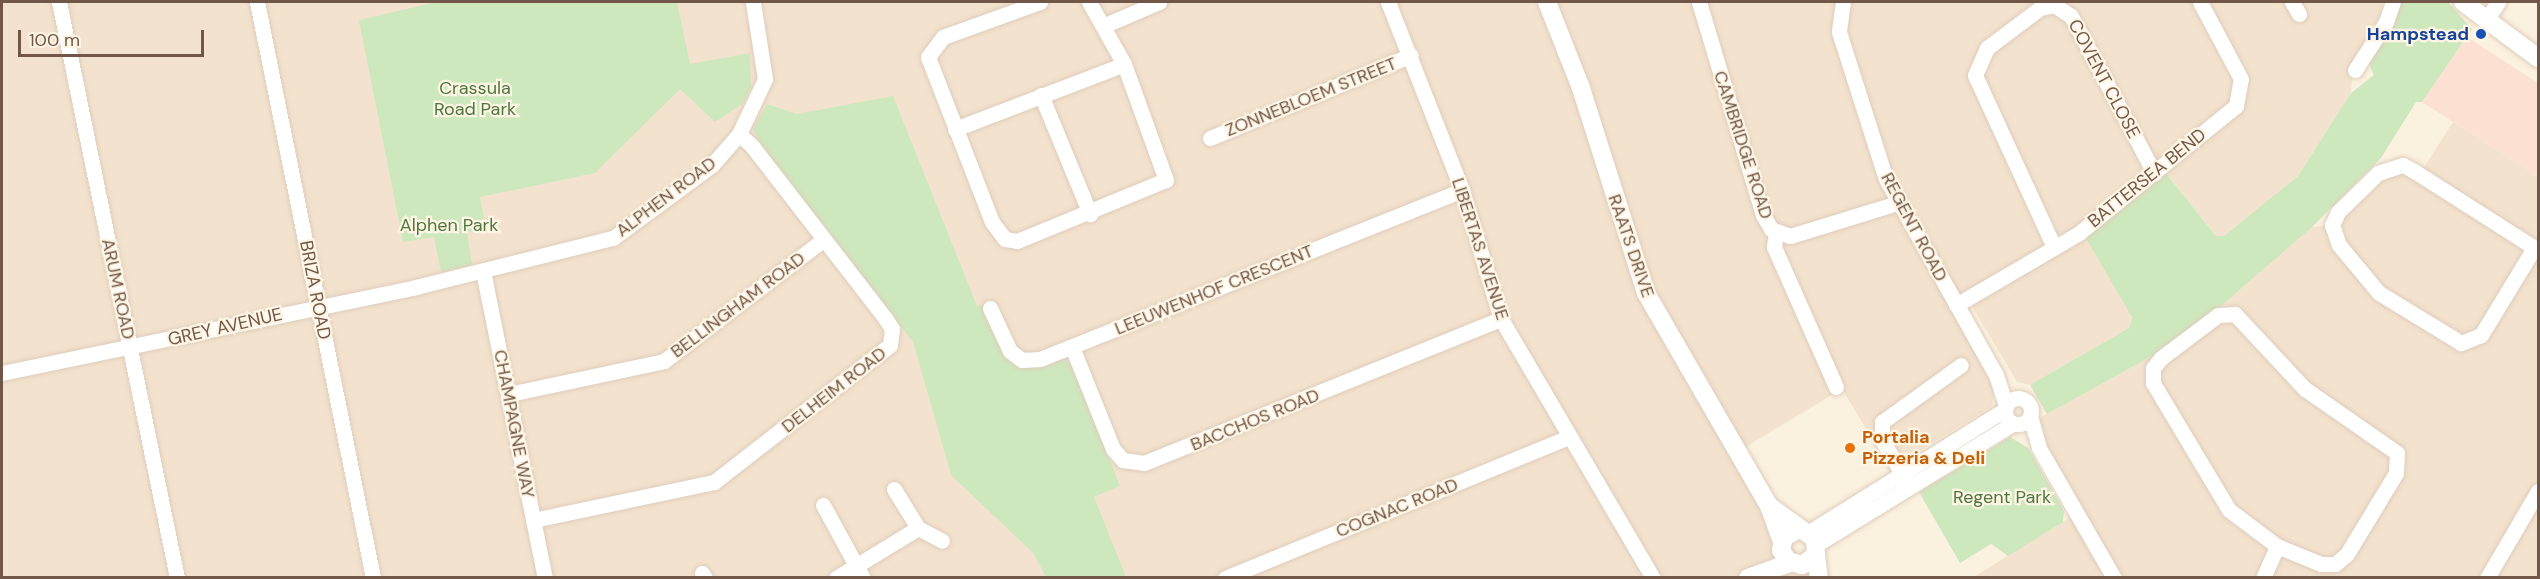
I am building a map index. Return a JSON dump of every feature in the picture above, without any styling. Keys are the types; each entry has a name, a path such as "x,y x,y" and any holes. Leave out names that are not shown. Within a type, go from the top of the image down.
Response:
{"street":[{"name":"ARUM ROAD","path":"59,2 177,578"},
{"name":"BRIZA ROAD","path":"257,2 373,578"},
{"name":"ALPHEN ROAD","path":"483,271 613,238 712,165 739,134 765,79 753,2"},
{"path":"1040,2 943,37 929,50 930,68 992,222 1005,239 1024,239 1090,214 1162,184 1167,177 1124,64 1105,25 1089,2"},
{"path":"1105,25 1159,2"},
{"name":"LIBERTAS AVENUE","path":"1388,2 1411,55 1462,190 1501,319 1568,437 1653,578"},
{"name":"RAATS DRIVE","path":"1547,2 1581,88 1642,283 1768,506 1792,564"},
{"name":"CAMBRIDGE ROAD","path":"1699,2 1765,220 1776,232 1790,236 1897,203"},
{"name":"REGENT ROAD","path":"1843,2 1838,16 1841,40 1897,203 1996,375 2010,416 2039,448 2114,578"},
{"name":"BATTERSEA BEND","path":"1956,304 2079,233 2232,110 2241,95 2239,74 2200,2"},
{"path":"2355,70 2386,22 2393,2"},
{"path":"2463,2 2538,58"},
{"path":"2486,20 2498,2"},
{"name":"COVENT CLOSE","path":"2054,247 1975,75 1987,48 2040,8 2054,5 2071,16 2154,173"},
{"name":"ZONNEBLOEM STREET","path":"1210,138 1411,55"},
{"path":"955,129 1124,64"},
{"path":"1041,95 1090,214"},
{"name":"DELHEIM ROAD","path":"533,520 714,482 884,353 890,345 892,329 824,239 739,134"},
{"path":"2403,165 2536,249 2481,335 2461,343 2379,293 2339,245 2332,225 2338,212 2378,173 2387,166 2403,165"},
{"name":"LEEUWENHOF CRESCENT","path":"990,308 1005,343 1022,360 1072,347 1462,190"},
{"path":"1776,232 1774,247 1836,387"},
{"name":"BELLINGHAM ROAD","path":"508,394 664,361 824,239"},
{"name":"GREY AVENUE","path":"2,373 131,348 483,271"},
{"name":"CHAMPAGNE WAY","path":"483,271 545,578"},
{"path":"2224,314 2240,317 2292,377 2389,444 2398,459 2396,473 2340,561 2321,564 2277,546 2223,504 2153,383 2157,361 2224,314"},
{"name":"BACCHOS ROAD","path":"1072,347 1113,449 1123,460 1144,463 1501,319"},
{"path":"1910,488 1880,434 1882,422 1961,365"},
{"name":"REGENT ROAD","path":"1996,375 2031,407 2039,448"},
{"path":"1750,576 1782,544 1810,540 1910,488 2010,416 2021,398"},
{"path":"1750,576 1792,564 1807,564 1810,540 1902,474 2010,416 2031,416"},
{"name":"COGNAC ROAD","path":"1225,578 1568,437"},
{"path":"894,489 918,528 942,541"},
{"path":"2487,578 2538,491"},
{"path":"823,505 859,572"},
{"name":"RAATS DRIVE","path":"1768,506 1810,540"},
{"path":"836,578 859,572 878,548 918,528"},
{"path":"1810,540 1819,578"},
{"path":"2263,578 2277,546"},
{"path":"1792,564 1808,578"}],"shaded area":[{"path":"2,2 2382,2 2381,14 2353,68 2351,93 2298,176 2224,236 2216,236 2164,171 2129,328 2030,385 2017,382 1968,299 1957,305 1995,393 1991,407 1911,456 1898,455 1878,448 1842,389 1737,452 1812,578 2,577"},
{"path":"2467,37 2538,83 2538,176 2422,102"},
{"path":"2453,122 2538,176 2538,577 1972,578 2077,513 2032,422 2161,351 2312,227 2332,225 2378,173 2421,172"}],"green space":[{"name":"Crassula Road Park","path":"437,2 677,2 690,64 750,53 751,88 742,104 715,122 680,89 595,173 480,197 486,228 467,232 472,265 441,272 434,237 403,242 359,20"},
{"path":"2397,2 2448,2 2472,29 2422,102 2416,102 2381,158 2312,227 2215,311 2161,351 2047,414 2030,385 2129,328 2132,317 2084,235 2164,171 2216,236 2224,236 2298,176 2351,93 2374,75 2368,61"},
{"path":"893,96 977,306 983,304 1002,350 1064,359 1074,368 1120,486 1094,497 1126,577 1046,577 1033,553 951,475 913,342 761,147 753,129 767,104 797,114"},
{"name":"Regent Park","path":"2010,437 2028,448 2064,511 2063,522 2008,556 1991,544 1960,563 1919,492"}],"place":[{"name":"Hampstead","path":"2481,34"},
{"name":"Portalia Pizzeria & Deli","path":"1850,448"}],"park label":[{"name":"Alphen Park","path":"449,225"}]}
